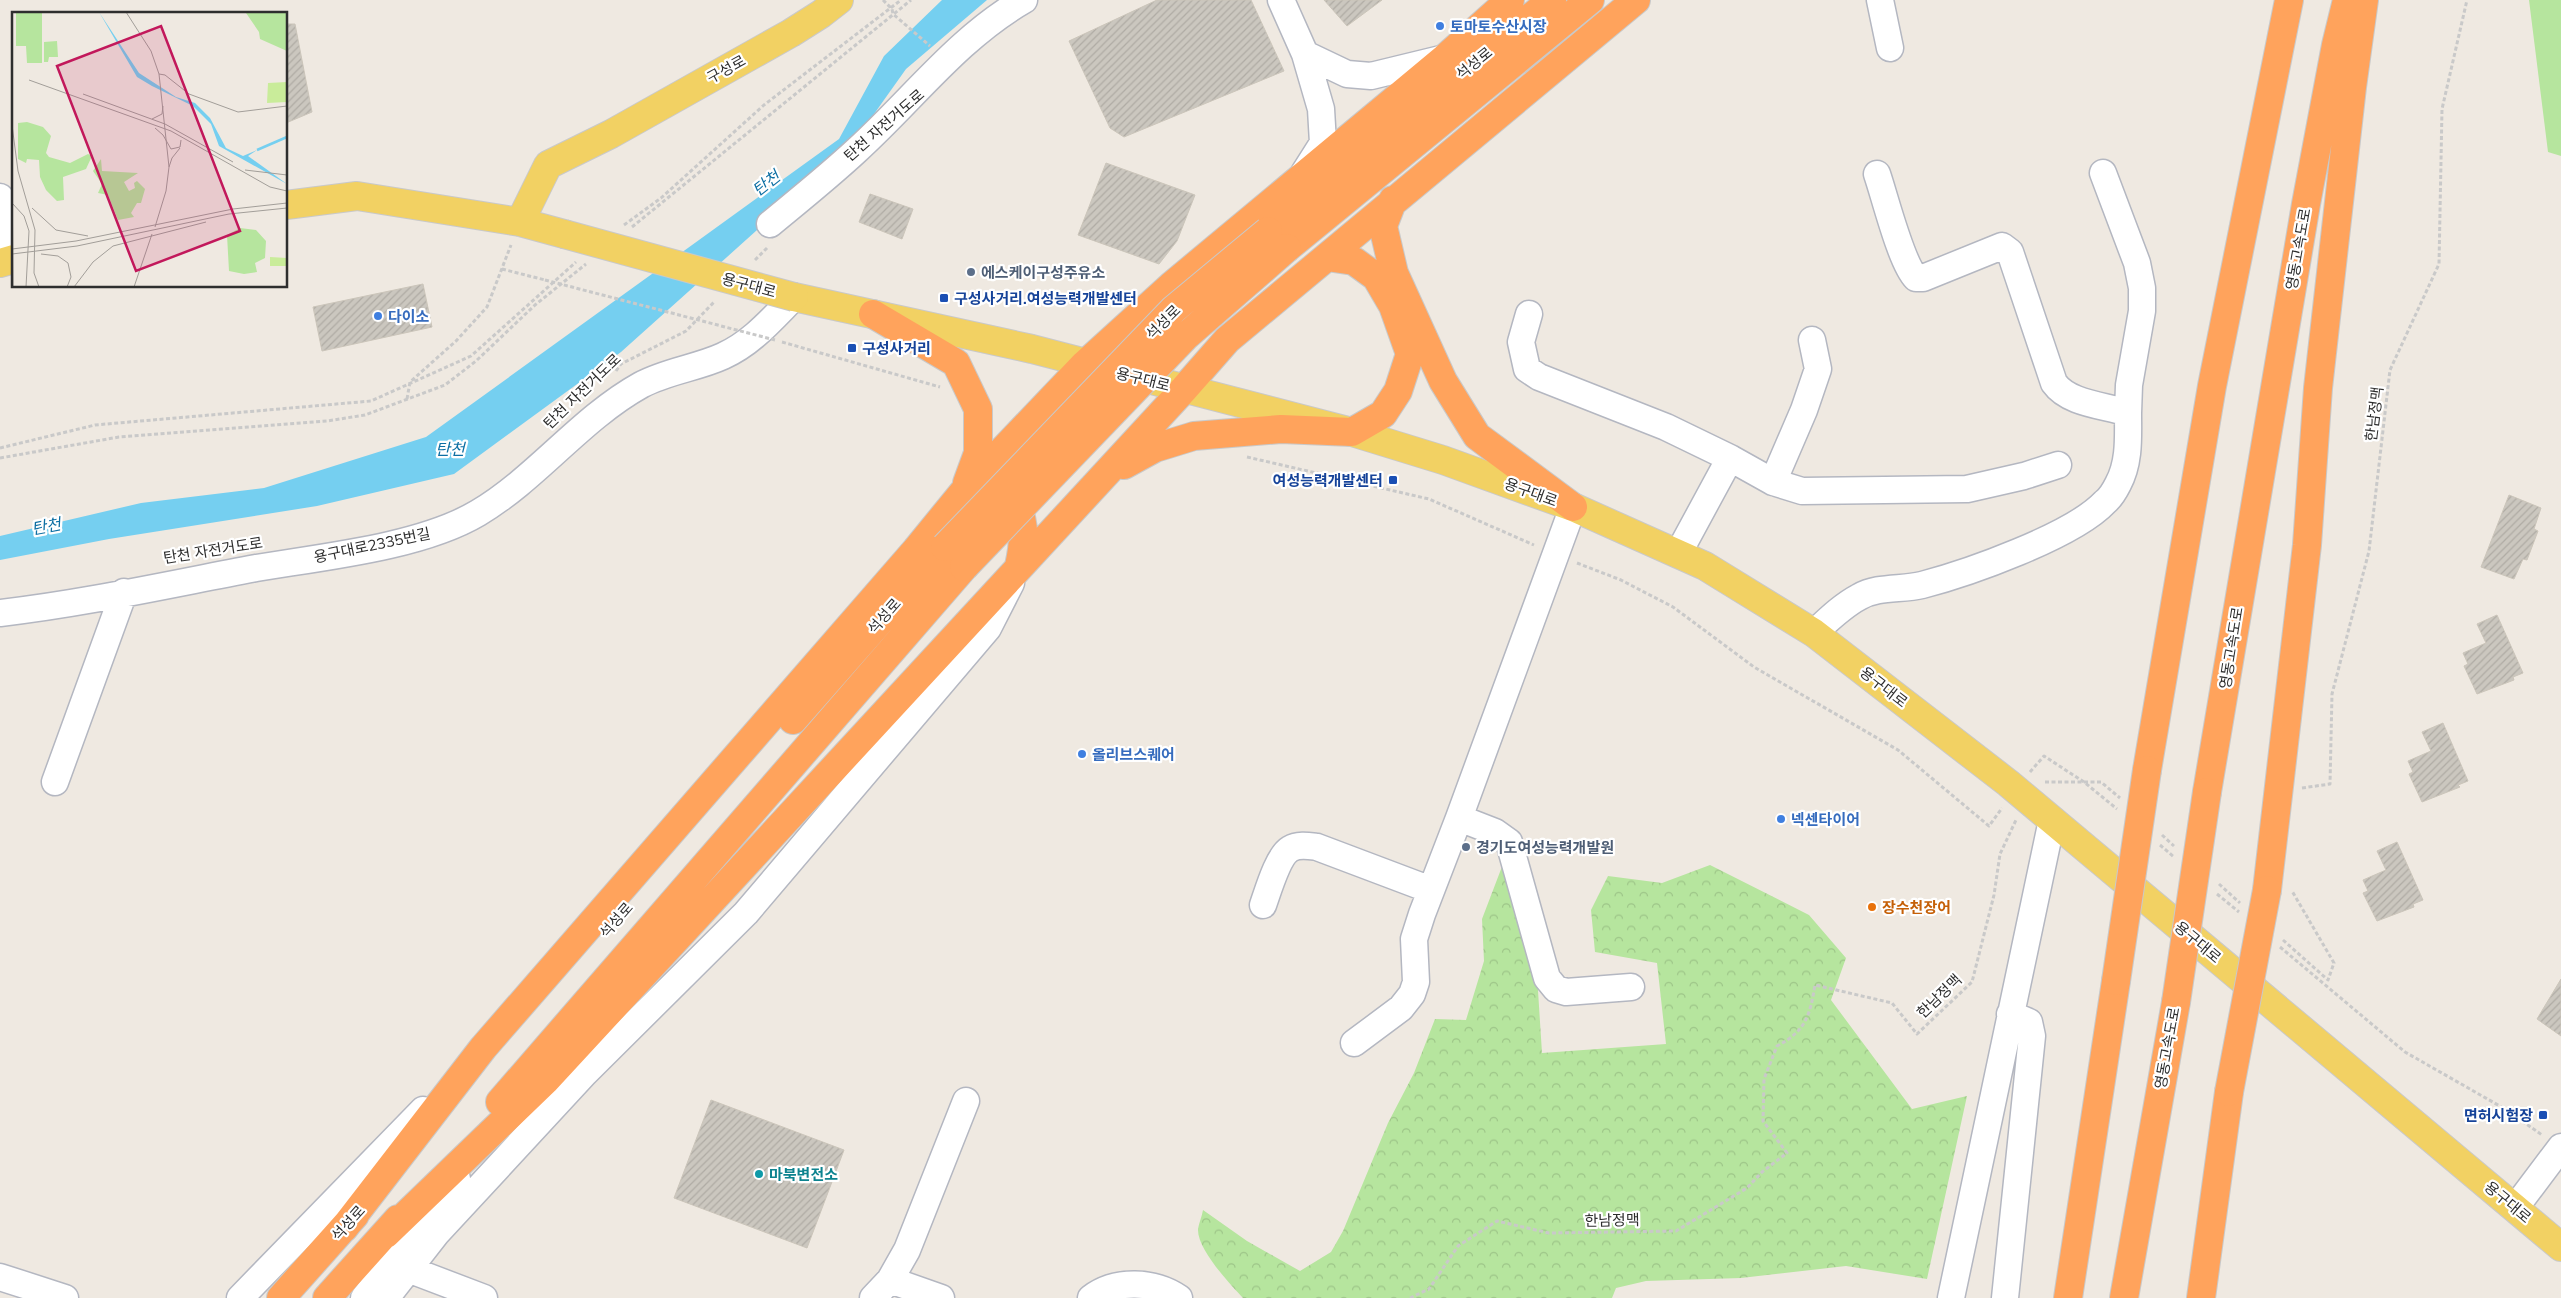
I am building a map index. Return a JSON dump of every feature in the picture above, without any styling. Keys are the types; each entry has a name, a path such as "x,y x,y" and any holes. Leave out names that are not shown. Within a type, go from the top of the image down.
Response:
{"highway":[{"path":"332,1222 965,490 1085,364 1171,286 1446,58 1510,0"},
{"name":"석성로","path":"327,1298 386,1234 964,567 1278,239 1552,0"},
{"name":"석성로","path":"281,1298 332,1222 946,547 1174,309 1278,239 1590,0"},
{"path":"386,1234 545,1081 1184,389 1227,340 1393,200 1636,0"},
{"path":"2068,1298 2147,770 2212,386 2289,0"},
{"name":"영동고속도로","path":"2124,1298 2176,1002 2207,792 2306,204 2336,45 2348,0"},
{"path":"2201,1298 2229,1092 2277,886 2320,369 2352,87 2364,0"},
{"path":"1393,200 1383,226 1394,273 1443,381 1477,436 1573,507"},
{"path":"1231,237 1220,262 1222,274 1229,285 1253,296 1283,294"},
{"path":"1081,499 1126,464 1155,448 1194,436 1281,429 1352,432 1383,414 1398,391 1410,354 1393,306 1376,277 1354,261 1327,257"},
{"path":"873,314 956,363 978,409 978,452 965,490"},
{"path":"965,490 998,482 1010,495 1024,526 1025,540 1019,566"}],"main road":[{"name":"구성로","path":"520,222 548,165 611,134 791,33 839,0"},
{"name":"용구대로","path":"288,205 357,196 520,222 794,297 1032,349 1352,432 1443,460 1573,507 1705,566 1814,633 2021,794 2561,1246"}],"street":[{"path":"769,235 858,150 946,60 998,15 1024,0"},
{"path":"1281,0 1305,54 1321,109 1322,143 1300,178"},
{"path":"1880,0 1890,48"},
{"path":"1305,54 1347,74 1371,76 1446,58"},
{"path":"1814,633 1841,609 1860,596 1882,589 1921,585 1994,561 2028,547 2084,518 2105,502 2119,482 2127,458 2129,385 2142,311 2142,288 2137,263 2103,173"},
{"path":"1877,174 1911,273 1916,278 1923,278 2002,246 2006,248 2010,252 2054,382 2060,392 2082,402 2106,405 2128,413"},
{"path":"0,197 8,260"},
{"name":"용구대로2335번길","path":"0,613 67,605 124,592 381,546 451,526 478,513 602,412 640,385 662,375 722,357 749,342 794,297"},
{"path":"1529,314 1521,342 1527,369 1539,377 1666,427 1730,458 1773,482 1802,491 1966,488 2024,476 2058,465"},
{"path":"1773,482 1804,410 1818,369 1812,340"},
{"path":"1678,554 1730,458"},
{"path":"1354,1043 1401,1008 1412,994 1416,982 1414,938 1573,507"},
{"path":"386,1298 436,1234 578,1081 746,913 988,628 1019,566"},
{"path":"55,782 124,592"},
{"path":"1459,818 1495,832 1509,842 1547,978 1556,989 1566,992 1631,987"},
{"path":"1951,1298 2052,820"},
{"path":"1262,905 1283,854 1292,847 1303,846 1318,847 1431,890"},
{"path":"2005,1298 2032,1036 2029,1022 2010,1014"},
{"path":"364,1298 450,1187 545,1081"},
{"path":"940,1298 882,1289 907,1250 966,1101"},
{"path":"2515,1208 2553,1142"},
{"path":"221,1298 332,1222"},
{"path":"240,1298 332,1222"},
{"path":"408,1269 484,1298"},
{"path":"0,1277 65,1298"},
{"path":"1091,1298 1098,1293 1125,1283 1167,1290 1179,1298"}],"path":[{"path":"883,0 892,9 894,14 933,49"},
{"path":"617,230 661,198 764,105 892,9 901,0"},
{"path":"625,232 911,0"},
{"name":"한남정맥","path":"2298,796 2303,787 2330,784 2332,694 2369,551 2390,370 2439,264 2442,109 2467,0"},
{"path":"748,267 769,235"},
{"path":"0,448 95,425 371,401 470,356 580,258"},
{"path":"0,458 119,437 327,421 365,415 445,385 476,361 535,305 588,263"},
{"path":"407,399 410,382 456,341 487,307 502,269 775,340 943,388"},
{"name":"탄천 자전거도로","path":"615,372 622,364 686,331 720,296"},
{"path":"1244,456 1429,499 1556,555 1621,580 1673,607 1754,667 1898,750 1989,826 2021,794 2044,756 2084,782 2122,814"},
{"name":"한남정맥","path":"1410,1298 1430,1289 1458,1246 1497,1221 1549,1233 1676,1231 1747,1188 1762,1172 1787,1153 1763,1121 1764,1079 1777,1046 1794,1038 1810,1016 1815,985 1892,1003 1917,1034 1972,982 1994,896 2000,854 2021,794 2035,782 2101,782 2123,801"},
{"path":"2159,833 2181,852"},
{"path":"2153,840 2176,859"},
{"path":"2218,884 2247,909"},
{"path":"2276,935 2328,980 2334,962 2277,886"},
{"path":"2214,891 2245,917"},
{"path":"2275,943 2405,1052 2505,1109 2553,1142"}],"green space":[{"path":"2529,0 2561,0 2561,156 2548,152"},
{"path":"1503,864 1537,975 1542,1053 1666,1044 1657,963 1595,952 1591,910 1608,876 1662,883 1710,865 1809,915 1846,958 1831,1000 1912,1109 1967,1096 1927,1279 1846,1266 1741,1278 1646,1281 1616,1288 1612,1298 1243,1298 1215,1266 1203,1246 1198,1229 1203,1210 1247,1241 1300,1271 1331,1252 1343,1231 1388,1123 1414,1073 1435,1019 1466,1020 1484,961 1482,919"}],"water":[{"name":"탄천","path":"942,0 987,0 906,69 852,145 621,352 454,474 317,506 109,539 0,560 0,536 141,503 264,488 426,437 839,139 884,56"}],"building":[{"path":"1157,0 1251,0 1284,71 1124,137 1110,128 1069,41"},
{"path":"1324,0 1382,0 1347,26"},
{"path":"288,24 295,24 312,112 288,122"},
{"path":"1106,163 1195,195 1177,241 1159,264 1078,235"},
{"path":"870,194 913,209 902,239 859,222"},
{"path":"423,284 432,327 322,351 313,307"},
{"path":"2509,495 2541,508 2534,529 2538,531 2527,560 2523,559 2514,579 2481,567"},
{"path":"2497,615 2523,673 2513,677 2514,680 2477,694 2464,666 2468,664 2463,653 2486,643 2477,624"},
{"path":"2443,723 2468,781 2458,785 2460,787 2422,802 2409,774 2413,772 2408,761 2431,751 2422,732"},
{"path":"2397,842 2423,900 2413,904 2414,907 2377,921 2363,893 2368,891 2363,880 2386,870 2377,851"},
{"path":"2561,979 2561,1036 2537,1019"},
{"name":"마북변전소","path":"711,1100 844,1150 807,1248 674,1198"}],"place":[{"name":"토마토수산시장","path":"1440,26"},
{"name":"에스케이구성주유소","path":"971,272"},
{"name":"구성사거리.여성능력개발센터","path":"944,298"},
{"name":"다이소","path":"378,316"},
{"name":"구성사거리","path":"852,348"},
{"name":"여성능력개발센터","path":"1393,480"},
{"name":"올리브스퀘어","path":"1082,754"},
{"name":"넥센타이어","path":"1781,819"},
{"name":"경기도여성능력개발원","path":"1466,847"},
{"name":"장수천장어","path":"1872,907"},
{"name":"면허시험장","path":"2543,1115"},
{"name":"마북변전소","path":"759,1174"}]}
